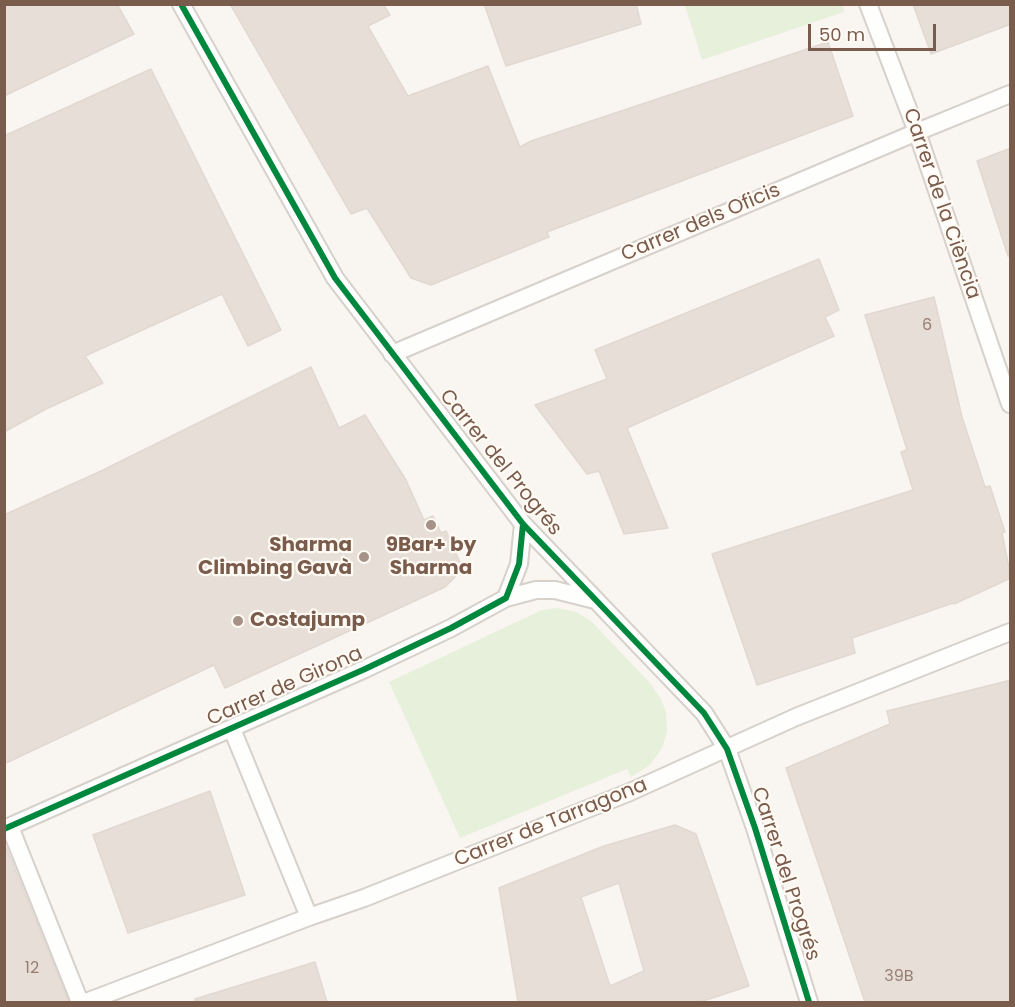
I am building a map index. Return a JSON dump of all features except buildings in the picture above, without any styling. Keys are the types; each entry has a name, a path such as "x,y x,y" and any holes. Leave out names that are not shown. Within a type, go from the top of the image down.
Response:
{"street":[{"name":"Carrer del Progrés","path":"181,4 335,278 523,524 704,712 727,749 755,828 809,1002"},
{"name":"Carrer de la Ciència","path":"868,4 917,132 1011,405"},
{"name":"Carrer dels Oficis","path":"392,354 1011,94"},
{"path":"506,598 519,564 523,524"},
{"name":"Carrer de Girona","path":"7,828 232,729 452,628 506,598 536,590 555,590 597,601"},
{"name":"Carrer de Tarragona","path":"86,1002 364,898 619,796 796,717 1011,632"},
{"path":"232,729 309,917"},
{"path":"7,828 80,1002"}],"green space":[{"path":"685,5 843,5 844,12 702,60"},
{"path":"557,608 576,612 591,621 650,683 661,699 666,712 667,732 662,748 650,765 631,777 627,769 460,838 389,682 542,610"}],"cycle path":[{"path":"181,4 335,278 523,524 704,713 727,749 755,828 809,1002"},
{"path":"4,829 365,669 451,628 506,598 519,564 523,524"}],"place":[{"name":"9Bar+ by Sharma","path":"431,525"},
{"name":"Sharma Climbing Gavà","path":"364,557"},
{"name":"Costajump","path":"238,621"}]}
